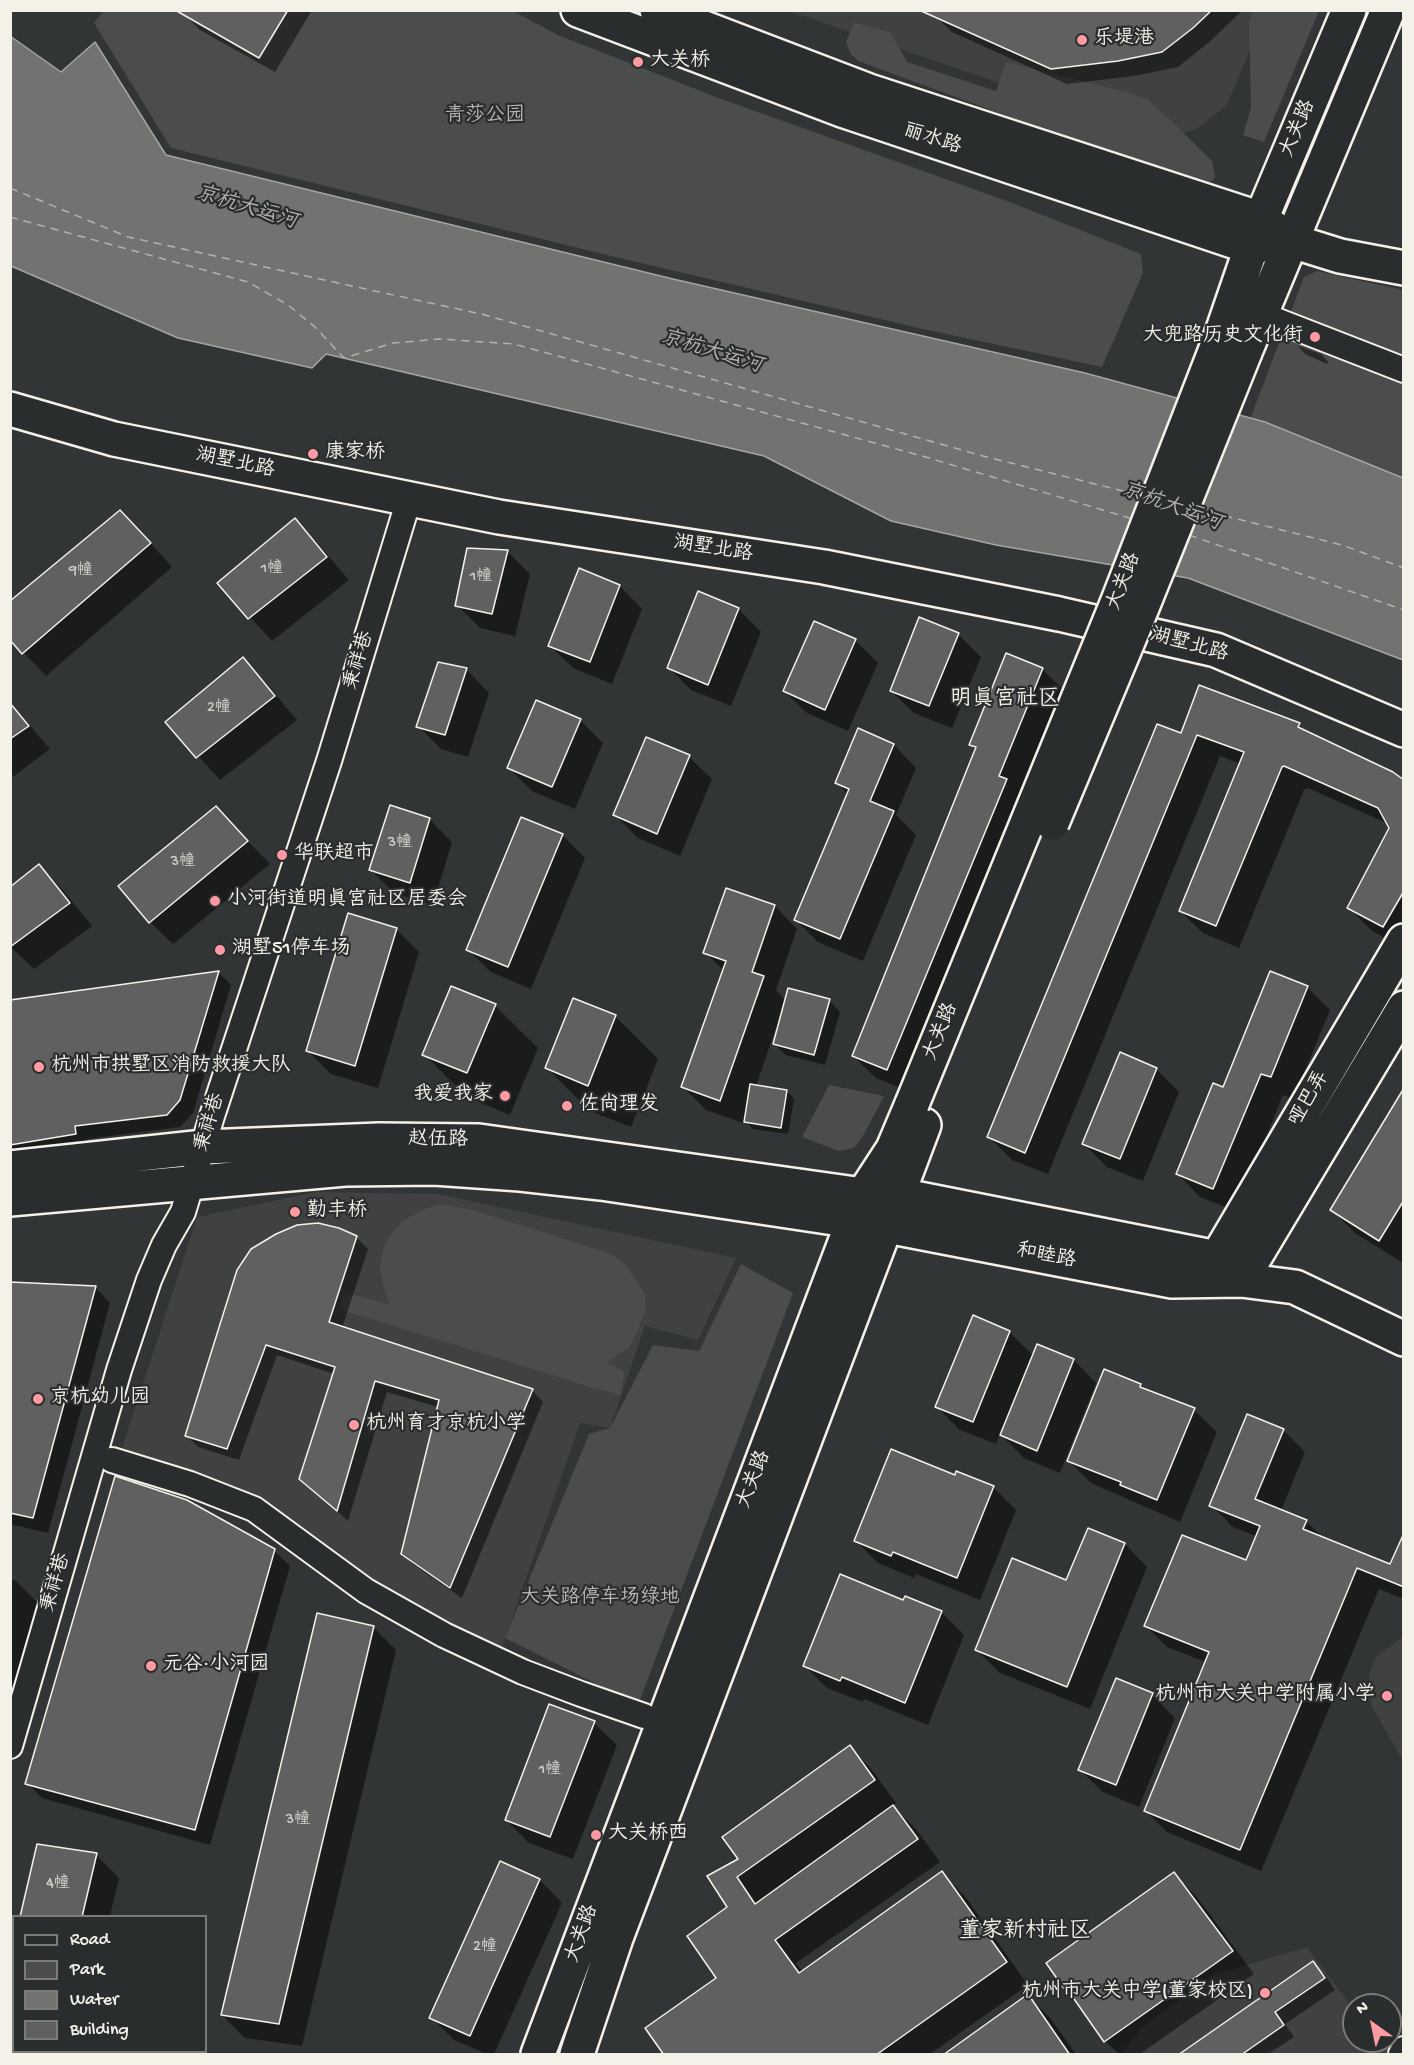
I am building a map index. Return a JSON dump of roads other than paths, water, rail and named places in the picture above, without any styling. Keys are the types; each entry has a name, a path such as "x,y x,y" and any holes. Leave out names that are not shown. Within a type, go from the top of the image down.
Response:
{"main road":[{"name":"丽水路","path":"578,10 842,110 1256,233 1340,256 1404,268"},
{"name":"丽水路","path":"657,10 869,91 1256,233"},
{"name":"大关路","path":"538,2055 858,1208 922,1106 1114,612 1231,348 1256,233 1349,10"},
{"name":"大关路","path":"1231,348 1260,314 1388,10"},
{"name":"湖墅北路","path":"10,409 114,439 499,517 824,567 1059,614 1182,642 1216,650 1404,730"},
{"name":"哑巴弄","path":"1217,1258 1404,940"},
{"name":"哑巴弄","path":"1241,1280 1404,1008"},
{"name":"大关路","path":"578,2055 620,1928 899,1195 918,1140 922,1106"},
{"name":"赵伍路","path":"10,1168 204,1148 379,1140 480,1141 858,1208"},
{"name":"赵伍路","path":"10,1199 345,1169 434,1168 520,1174 858,1208"},
{"name":"和睦路","path":"858,1208 899,1195 1217,1258"},
{"name":"和睦路","path":"858,1208 887,1226 1172,1281 1241,1280 1295,1287 1404,1339"},
{"path":"1217,1258 1241,1280"}],"street":[{"path":"1260,314 1404,370"},
{"name":"秉祥巷","path":"10,1746 119,1370 149,1280 183,1212 212,1116 329,761 409,499"},
{"path":"112,1460 190,1484 254,1509 366,1591 444,1635 533,1676 644,1716"},
{"path":"1401,2055 1404,2049"}],"water":[{"name":"京杭大运河","path":"10,36 61,72 95,42 166,155 673,279 1085,373 1265,422 1403,478 1403,660 1188,578 996,545 891,521 764,456 326,354 312,368 178,338 11,266"}],"place":[{"name":"乐堤港","path":"1082,40"},
{"name":"大关桥","path":"638,62"},
{"name":"大兜路历史文化街","path":"1315,337"},
{"name":"康家桥","path":"313,454"},
{"name":"华联超市","path":"282,855"},
{"name":"小河街道明真宫社区居委会","path":"215,901"},
{"name":"湖墅51停车场","path":"220,950"},
{"name":"杭州市拱墅区消防救援大队","path":"39,1067"},
{"name":"我爱我家","path":"505,1096"},
{"name":"佐尚理发","path":"567,1106"},
{"name":"勤丰桥","path":"295,1212"},
{"name":"京杭幼儿园","path":"38,1399"},
{"name":"杭州育才京杭小学","path":"354,1425"},
{"name":"元谷·小河园","path":"151,1666"},
{"name":"杭州市大关中学附属小学","path":"1387,1696"},
{"name":"大关桥西","path":"596,1835"},
{"name":"杭州市大关中学(董家校区)","path":"1265,1993"}],"district":[{"name":"明真宫社区","path":"1005,701"},
{"name":"董家新村社区","path":"1025,1933"}],"park label":[{"name":"青莎公园","path":"485,117"},
{"name":"大关路停车场绿地","path":"600,1599"}]}
